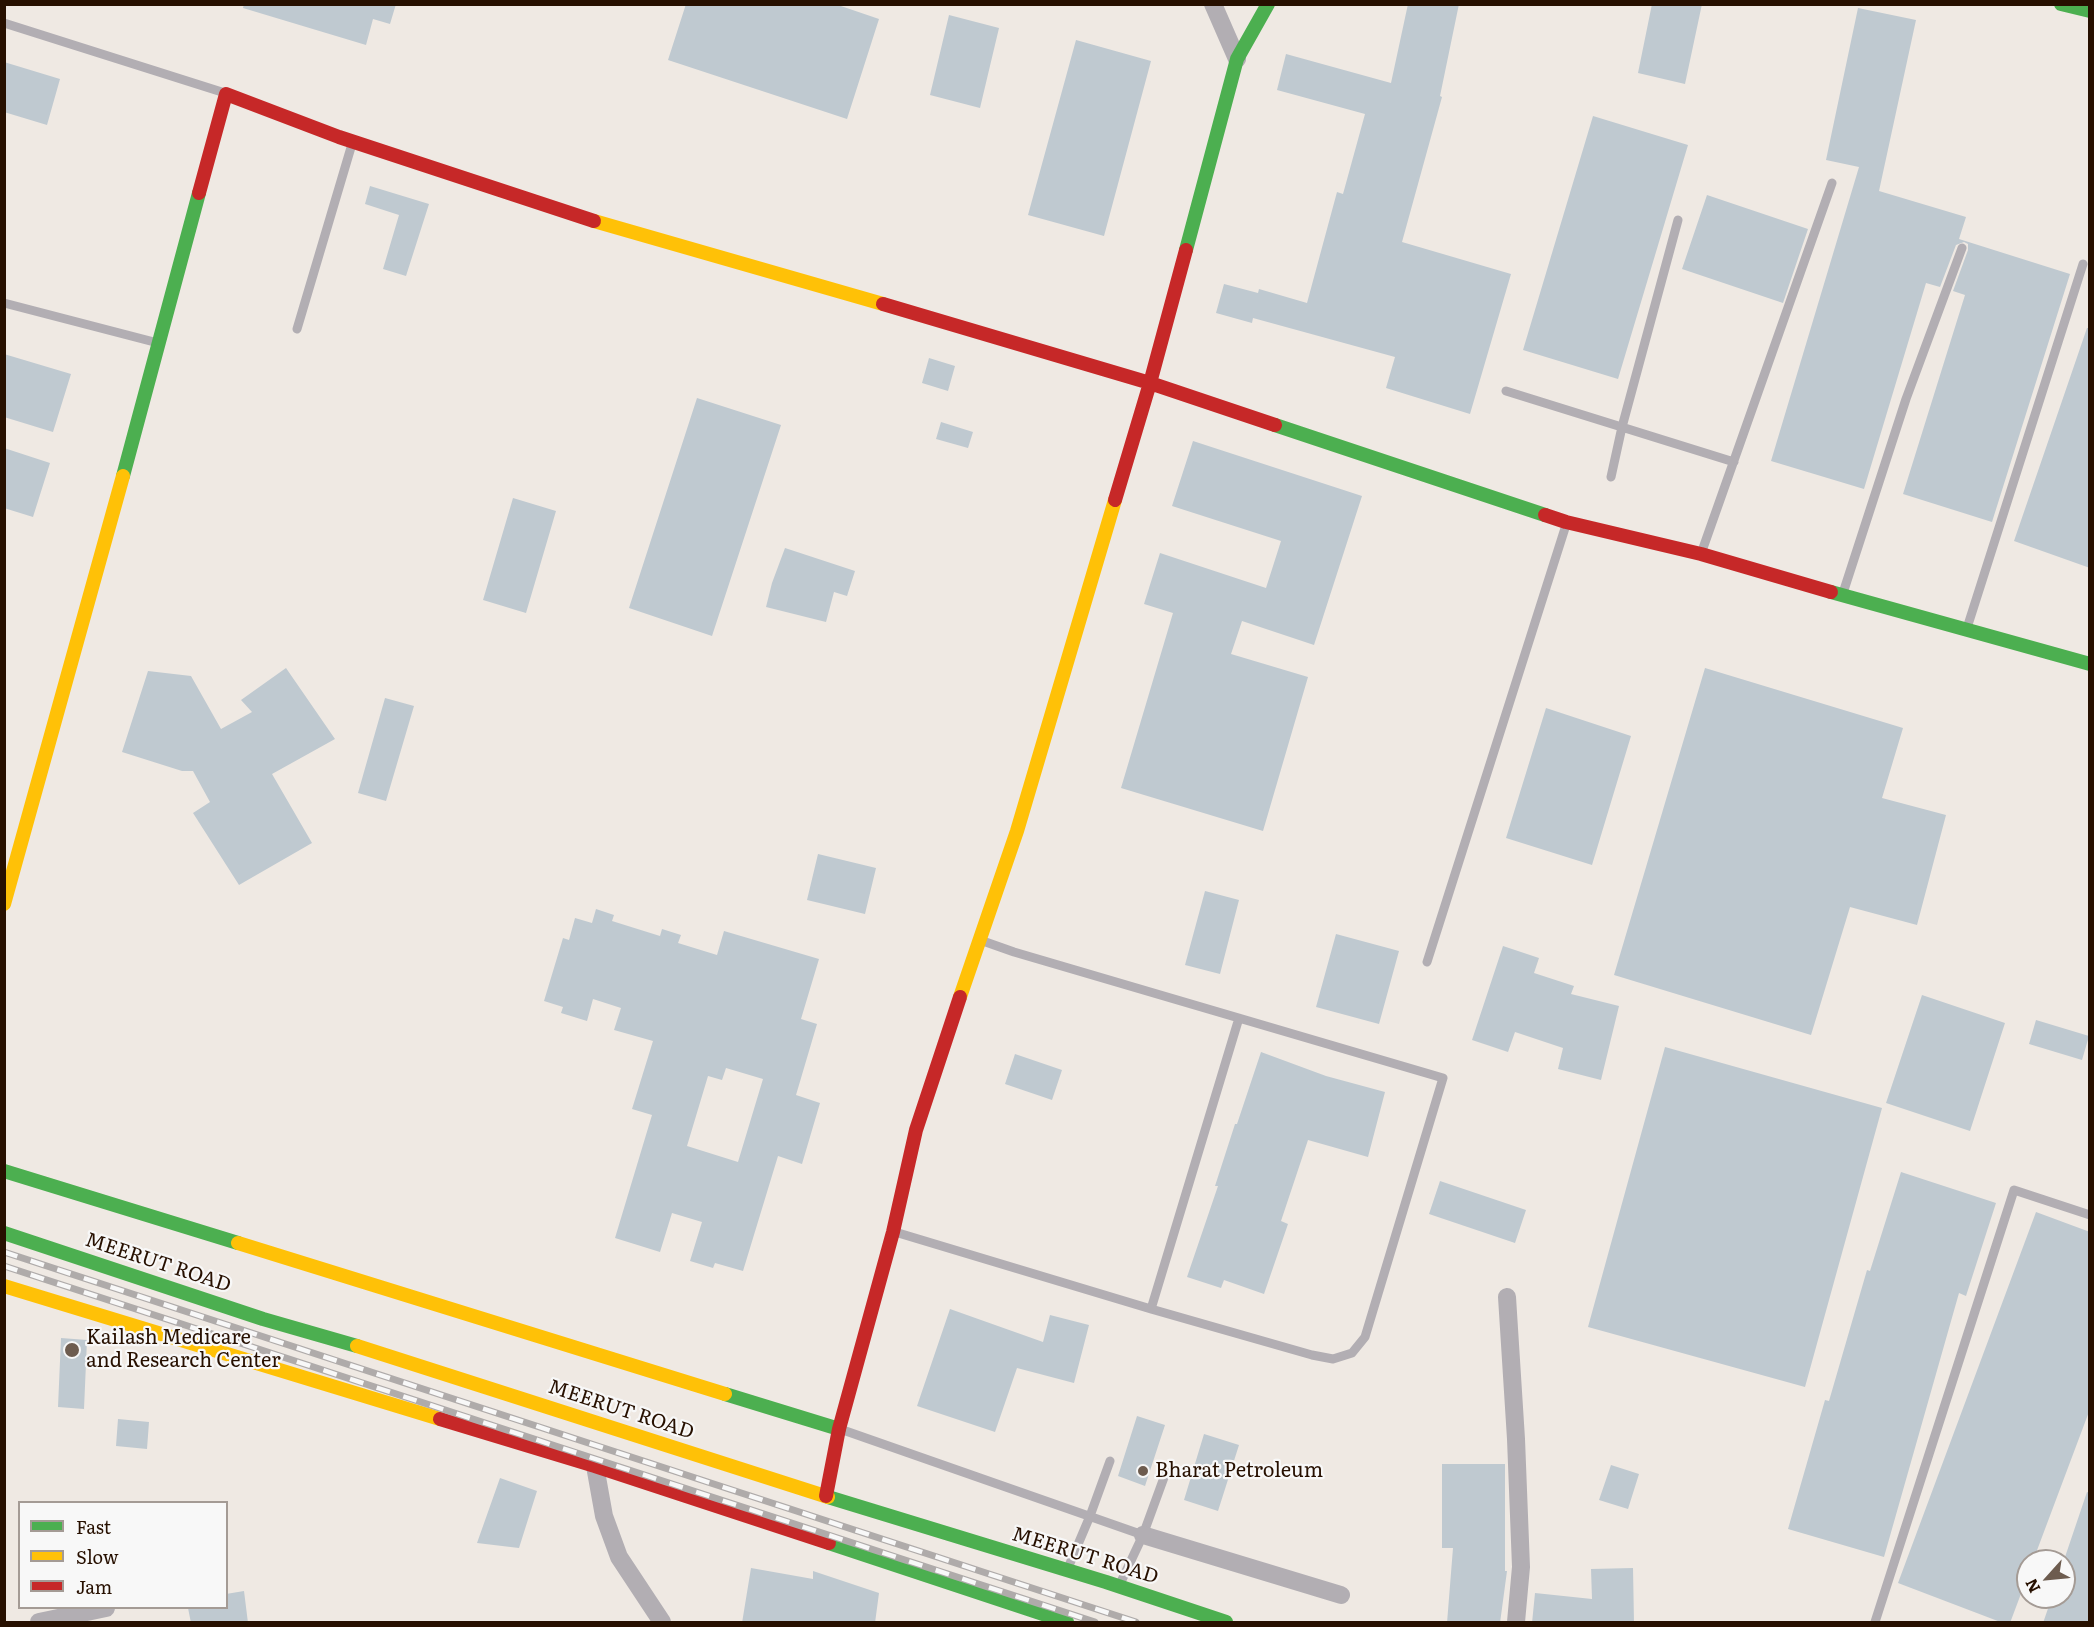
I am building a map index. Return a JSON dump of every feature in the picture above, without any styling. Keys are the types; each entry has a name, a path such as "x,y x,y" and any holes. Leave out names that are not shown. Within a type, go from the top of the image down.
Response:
{"street":[{"path":"1213,4 1237,59"},
{"path":"825,1502 839,1429 893,1232 916,1130 1017,831 1150,383 1237,59 1268,4"},
{"path":"2061,4 2090,11"},
{"path":"4,903 72,664 226,94 353,142 571,214 1150,383 1566,522 1701,554 2090,664"},
{"path":"4,1171 839,1429"},
{"name":"MEERUT ROAD","path":"4,1233 263,1319 344,1342 825,1502 1067,1570 1226,1623"},
{"path":"4,1286 817,1534 1066,1623"},
{"path":"1507,1298 1521,1567 1516,1623"},
{"path":"595,1466 604,1516 619,1557 662,1623"},
{"path":"1143,1536 1341,1595"},
{"path":"1007,1623 1009,1604"},
{"path":"39,1623 102,1609"}],"lane":[{"path":"4,23 226,94"},
{"path":"297,328 353,142"},
{"path":"1701,554 1832,183"},
{"path":"1611,477 1622,427 1678,220"},
{"path":"1842,595 1906,399 1962,249"},
{"path":"1967,630 2083,264"},
{"path":"4,303 158,343"},
{"path":"1506,391 1734,462"},
{"path":"1427,962 1566,522"},
{"path":"893,1232 1151,1309 1333,1359 1352,1353 1365,1337 1443,1078 979,940"},
{"path":"1151,1309 1239,1018"},
{"path":"1875,1623 2014,1190 2090,1215"},
{"path":"839,1429 1143,1536"},
{"path":"1067,1570 1110,1461"},
{"path":"1119,1586 1143,1536 1166,1472"}],"building":[{"path":"244,4 396,4 390,24 373,19 366,45 243,8"},
{"path":"686,4 835,4 879,19 847,119 668,60"},
{"path":"1408,4 1459,4 1440,96 1442,97 1402,242 1511,274 1470,414 1386,388 1395,357 1253,318 1252,323 1216,313 1224,284 1258,293 1259,289 1307,303 1337,192 1343,194 1365,114 1277,90 1286,54 1391,83"},
{"path":"1652,4 1702,4 1685,84 1638,73"},
{"path":"1858,8 1916,20 1879,191 1966,217 1959,239 2070,274 1992,522 1903,494 1965,295 1953,291 1968,250 1968,244 1964,242 1956,245 1940,287 1926,283 1864,489 1771,461 1859,167 1826,160"},
{"path":"949,15 999,28 980,108 930,95"},
{"path":"1076,40 1151,61 1104,236 1028,215"},
{"path":"4,62 60,79 47,125 4,112"},
{"path":"1593,116 1688,145 1618,379 1523,350"},
{"path":"370,186 429,204 406,276 383,269 399,215 365,204"},
{"path":"1707,195 1808,229 1783,303 1682,269"},
{"path":"2087,328 2090,328 2090,568 2014,541"},
{"path":"4,354 71,374 53,432 4,417"},
{"path":"929,358 955,366 948,391 922,383"},
{"path":"697,398 781,425 712,636 629,608"},
{"path":"941,422 973,432 968,448 936,439"},
{"path":"1193,441 1362,496 1314,645 1242,621 1231,654 1308,677 1263,831 1121,788 1173,613 1144,604 1160,553 1266,588 1281,541 1172,506"},
{"path":"4,448 50,463 33,517 4,508"},
{"path":"513,498 556,511 526,613 483,600"},
{"path":"785,548 855,571 847,596 834,592 826,622 766,607"},
{"path":"286,668 335,739 272,774 312,843 239,885 193,813 210,802 193,771 182,771 122,752 148,671 191,676 221,729 252,712 241,700"},
{"path":"1705,668 1903,728 1882,798 1946,815 1917,925 1850,907 1811,1035 1614,975"},
{"path":"385,698 414,706 386,801 358,793"},
{"path":"1546,708 1631,736 1592,865 1506,838"},
{"path":"818,854 876,868 865,914 807,900"},
{"path":"1205,891 1239,900 1220,974 1185,965"},
{"path":"596,909 614,915 612,921 660,936 662,929 681,935 678,943 717,955 724,931 819,959 801,1019 817,1024 796,1095 820,1103 802,1164 778,1156 743,1271 715,1263 713,1268 690,1261 702,1222 672,1213 660,1252 615,1238 652,1115 632,1109 653,1041 614,1030 621,1008 593,999 587,1021 561,1013 563,1007 544,1001 563,938 569,940 575,918 592,923","holes":["726,1068 763,1079 738,1162 687,1146 708,1076 722,1080"]},
{"path":"1336,934 1399,951 1379,1024 1316,1007"},
{"path":"1503,946 1539,958 1534,973 1574,986 1571,994 1619,1006 1601,1080 1558,1069 1563,1048 1515,1032 1508,1052 1472,1040"},
{"path":"1922,995 2005,1023 1970,1131 1886,1103"},
{"path":"2036,1020 2089,1036 2082,1060 2029,1044"},
{"path":"1665,1047 1882,1108 1805,1387 1588,1327"},
{"path":"1261,1052 1326,1076 1385,1092 1368,1157 1308,1140 1281,1221 1288,1224 1264,1294 1224,1280 1221,1288 1187,1277 1218,1186 1215,1186 1235,1124 1237,1124"},
{"path":"1015,1054 1062,1070 1052,1100 1005,1084"},
{"path":"1901,1172 1996,1203 1966,1296 1959,1293 1884,1557 1788,1529 1825,1400 1829,1401 1867,1270 1870,1271"},
{"path":"1440,1181 1526,1210 1515,1243 1429,1214"},
{"path":"2036,1212 2090,1232 2090,1409 2038,1549 2016,1549 2016,1607 2010,1623 2003,1623 1898,1583"},
{"path":"950,1309 1043,1342 1050,1315 1089,1325 1074,1383 1017,1368 995,1432 917,1406"},
{"path":"61,1338 87,1340 84,1409 58,1407"},
{"path":"1137,1416 1165,1425 1145,1486 1118,1476"},
{"path":"118,1419 149,1422 147,1449 116,1446"},
{"path":"1204,1434 1239,1445 1218,1511 1184,1500"},
{"path":"1442,1464 1505,1464 1505,1571 1507,1571 1500,1623 1447,1623 1453,1548 1442,1548"},
{"path":"1611,1465 1639,1474 1628,1509 1599,1500"},
{"path":"500,1478 537,1491 519,1548 477,1543"},
{"path":"2087,1492 2090,1493 2090,1623 2043,1623 2048,1609 2076,1609 2076,1549 2068,1549"},
{"path":"751,1568 813,1579 813,1571 879,1593 875,1623 742,1623"},
{"path":"1633,1568 1634,1623 1532,1623 1535,1593 1592,1599 1591,1569"},
{"path":"244,1591 248,1623 191,1623 188,1609 228,1609 228,1594"}],"railway":[{"path":"4,1252 1136,1622"},
{"path":"4,1266 1095,1622"}],"traffic: fast":[{"path":"1186,250 1237,59 1268,4"},
{"path":"2061,4 2090,11"},
{"path":"123,476 199,193"},
{"path":"1275,425 1545,515"},
{"path":"1831,592 2090,664"},
{"path":"4,1171 238,1243"},
{"path":"4,1233 263,1319 357,1346"},
{"path":"725,1394 839,1429"},
{"path":"828,1497 1106,1582 1226,1622"},
{"path":"829,1543 1067,1622"}],"traffic: slow":[{"path":"594,221 883,304"},
{"path":"4,904 123,476"},
{"path":"960,997 1017,831 1115,500"},
{"path":"238,1243 725,1394"},
{"path":"4,1286 440,1419"},
{"path":"357,1346 828,1497"}],"traffic: jam":[{"path":"199,193 226,94 339,137 594,221"},
{"path":"1115,500 1186,250"},
{"path":"883,304 1150,383 1275,425"},
{"path":"1545,515 1701,554 1831,592"},
{"path":"826,1496 839,1429 893,1232 916,1130 960,997"},
{"path":"440,1419 595,1466 829,1543"}],"place":[{"name":"Kailash Medicare and Research Center","path":"72,1350"},
{"name":"Bharat Petroleum","path":"1143,1471"}]}
